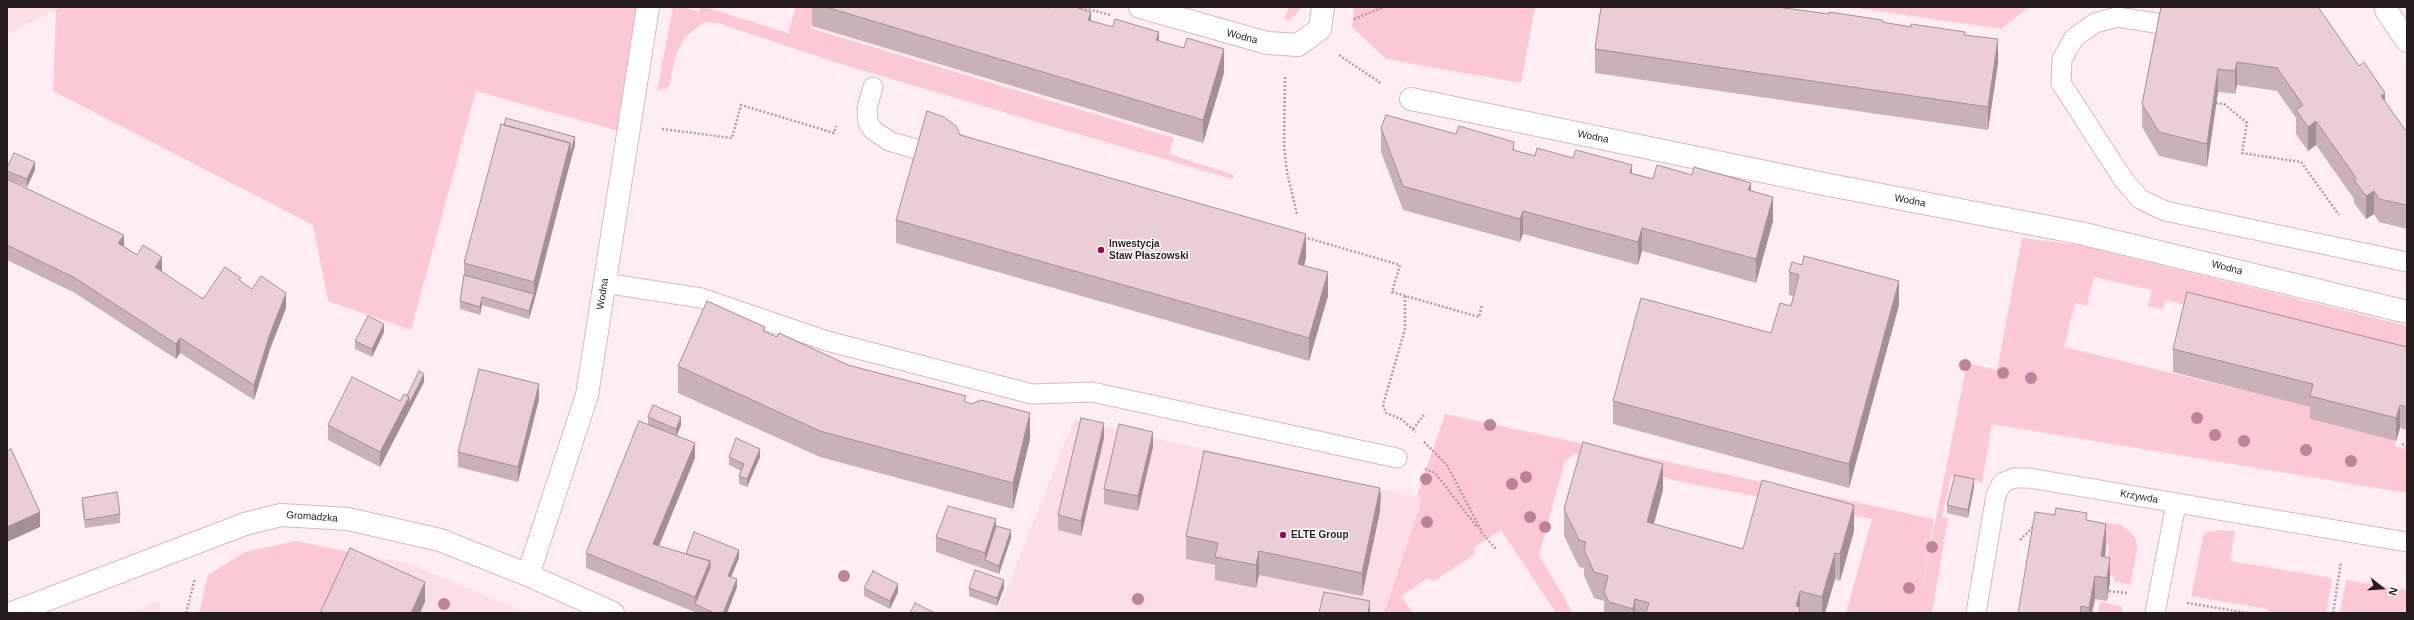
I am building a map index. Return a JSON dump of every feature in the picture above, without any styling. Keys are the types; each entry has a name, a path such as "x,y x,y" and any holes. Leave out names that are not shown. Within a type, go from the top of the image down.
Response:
{"street":[{"name":"Wodna","path":"528,575 587,394 648,7"},
{"name":"Wodna","path":"1140,7 1222,32 1267,43 1298,45 1320,29"},
{"path":"1320,29 1323,7"},
{"path":"2386,10 2407,41"},
{"name":"Wodna","path":"1411,99 1824,184 2080,233 2407,312"},
{"name":"Gromadzka","path":"12,613 238,526 281,515 348,519 440,540 528,575 613,613"}],"lane":[{"path":"2162,24 2117,17 2095,23 2074,38 2062,59 2061,83 2123,179 2140,199 2165,211 2407,262"},
{"path":"873,87 867,108 868,123 880,136 919,150"},
{"path":"604,283 701,298 827,341 1032,394 1092,392 1397,458"},
{"name":"Krzywda","path":"1976,613 1996,495 2002,483 2014,478 2029,478 2407,542"},
{"path":"2157,606 2176,504"}],"path":[{"path":"1320,29 1339,56 1374,80 1411,99"},
{"path":"1285,45 1284,145 1287,172 1297,214"},
{"path":"660,129 732,138 741,106 834,133 843,101 867,108"},
{"path":"2216,103 2224,104 2247,123 2242,153 2301,162 2340,217"},
{"path":"956,134 978,141"},
{"path":"1300,236 1400,265 1392,292 1479,317 1482,305"},
{"path":"1404,296 1405,329 1383,405 1386,413 1401,419 1418,436"},
{"path":"1423,441 1447,464 1482,532"},
{"path":"2402,444 2407,446"},
{"path":"1397,458 1435,473 1496,549"},
{"path":"1989,535 2020,540 2037,524"},
{"path":"2333,613 2346,532"},
{"path":"2109,591 2157,606 2248,613"}],"shaded area":[{"path":"7,7 61,7 7,34"},
{"path":"61,7 640,7 622,132 476,91 411,330 328,301 313,225 53,91 56,10"},
{"path":"673,7 684,7 699,12 700,7 705,7 788,33 796,7 816,7 810,28 1174,138 1169,154 1234,175 1233,179 838,63 718,23 704,22 684,38 675,57 669,87 657,91"},
{"path":"1289,7 1302,7 1292,18 1284,21"},
{"path":"1354,7 1535,7 1521,83 1386,59 1352,27"},
{"path":"1850,7 2028,7 2002,29"},
{"path":"2022,238 2079,245 2407,326 2407,360 2166,300 2163,309 2148,306 2152,290 2094,277 2087,306 2075,303 2064,347 2313,407 2310,419 2396,441 2395,446 2407,449 2407,493 1992,424 1982,483 1951,476 1942,517 1948,519 1932,613 1846,613 1872,519 1678,481 1574,454 1565,461 1539,555 1573,613 1556,613 1501,530 1474,547 1474,555 1434,581 1428,578 1401,596 1413,613 1384,613 1422,499 1417,496 1445,414 1934,519 1922,588 1967,363 1997,370"},
{"path":"1074,420 1422,498 1384,613 997,613"},
{"path":"2073,518 2121,525 2136,539 2137,550 2130,585 2114,581 2115,577 2105,575 2109,545 2091,542"},
{"path":"2219,530 2235,531 2230,561 2332,578 2326,613 2272,613 2267,609 2191,596 2204,533"},
{"path":"296,541 349,552 319,613 199,613 208,575 245,552"},
{"path":"349,552 408,563 527,613 319,613"},
{"path":"2346,580 2407,590 2407,613 2340,613"},
{"path":"160,601 160,613 129,613"},
{"path":"2100,602 2123,607 2122,613 2098,613"}],"building":[{"path":"826,7 1075,7 1091,12 1088,20 1113,27 1115,19 1159,32 1156,40 1184,48 1187,38 1224,49 1203,120"},
{"path":"1601,7 1777,7 1829,14 1829,12 1882,20 1882,22 1911,27 1911,24 1965,32 1964,35 1998,39 1988,107 1595,49"},
{"path":"2161,7 2318,7 2359,66 2364,62 2385,93 2381,96 2407,132 2407,205 2379,199 2374,191 2366,196 2354,180 2356,178 2316,121 2308,127 2296,110 2303,105 2277,68 2237,62 2235,71 2218,69 2207,144 2159,132 2142,104"},
{"name":"Inwestycja Staw Płaszowski","path":"927,111 944,117 956,126 960,135 1306,234 1298,264 1328,272 1309,338 896,220"},
{"path":"1386,115 1456,134 1459,126 1514,142 1513,150 1535,156 1537,148 1573,158 1576,150 1632,165 1630,173 1653,179 1657,165 1692,175 1694,167 1751,183 1748,190 1773,197 1756,259 1642,228 1638,242 1523,211 1520,219 1403,186 1381,128"},
{"path":"506,118 575,137 570,155 570,143 504,125"},
{"path":"501,124 570,143 534,282 464,263"},
{"path":"14,153 35,162 27,179 7,171"},
{"path":"7,179 124,235 118,243 137,255 143,245 162,257 155,267 203,299 225,267 241,278 239,280 252,289 261,276 286,293 270,334 254,385 180,338 176,344 75,278 7,245"},
{"path":"1804,256 1899,281 1849,464 1613,401 1641,298 1771,333 1780,303 1791,306 1799,275 1789,272 1792,262 1802,265"},
{"path":"464,275 534,294 529,311 482,297 480,307 460,301"},
{"path":"2187,292 2407,347 2407,407 2400,405 2396,418 2310,396 2313,384 2173,349"},
{"path":"707,301 765,327 763,331 777,337 779,333 848,365 966,396 964,401 971,404 981,400 1030,413 1013,483 820,431 678,366"},
{"path":"368,316 384,324 372,349 355,341"},
{"path":"479,369 539,384 518,467 458,452"},
{"path":"419,371 424,374 409,404 409,397 407,396"},
{"path":"352,377 400,401 404,394 409,397 380,452 328,425"},
{"path":"653,405 681,417 676,429 648,417"},
{"path":"1081,418 1104,423 1081,521 1058,515"},
{"path":"639,421 695,443 653,544 710,561 695,597 586,553"},
{"path":"1119,424 1153,432 1138,496 1104,489"},
{"path":"736,438 760,449 747,479 739,476 744,464 729,457"},
{"path":"1583,442 1663,464 1647,522 1743,549 1762,480 1854,505 1840,554 1835,553 1822,597 1800,591 1796,606 1800,607 1799,613 1646,613 1649,603 1635,599 1633,609 1609,602 1604,592 1608,576 1594,572 1584,550 1586,542 1579,540 1564,509"},
{"path":"11,449 40,512 7,527 7,451"},
{"name":"ELTE Group","path":"1204,451 1380,488 1362,573 1259,551 1256,565 1215,557 1218,543 1186,536"},
{"path":"1955,475 1974,479 1968,510 1947,505"},
{"path":"117,492 120,514 85,520 82,498"},
{"path":"948,506 996,519 985,553 936,537"},
{"path":"2056,508 2087,513 2086,520 2106,524 2101,556 2110,558 2107,578 2095,576 2089,608 2081,606 2080,613 2018,613 2035,512 2055,515"},
{"path":"996,526 1011,530 999,566 985,560"},
{"path":"694,532 739,550 728,576 737,579 723,613 714,613 695,604 710,568 710,561 686,554"},
{"path":"350,548 425,582 411,613 320,613"},
{"path":"975,570 1004,580 997,598 969,588"},
{"path":"873,571 898,584 890,601 864,588"},
{"path":"1324,592 1370,601 1368,613 1319,613"},
{"path":"915,603 935,613 910,613"}],"place":[{"name":"Inwestycja Staw Płaszowski","path":"1101,250"},
{"name":"ELTE Group","path":"1283,535"}]}
